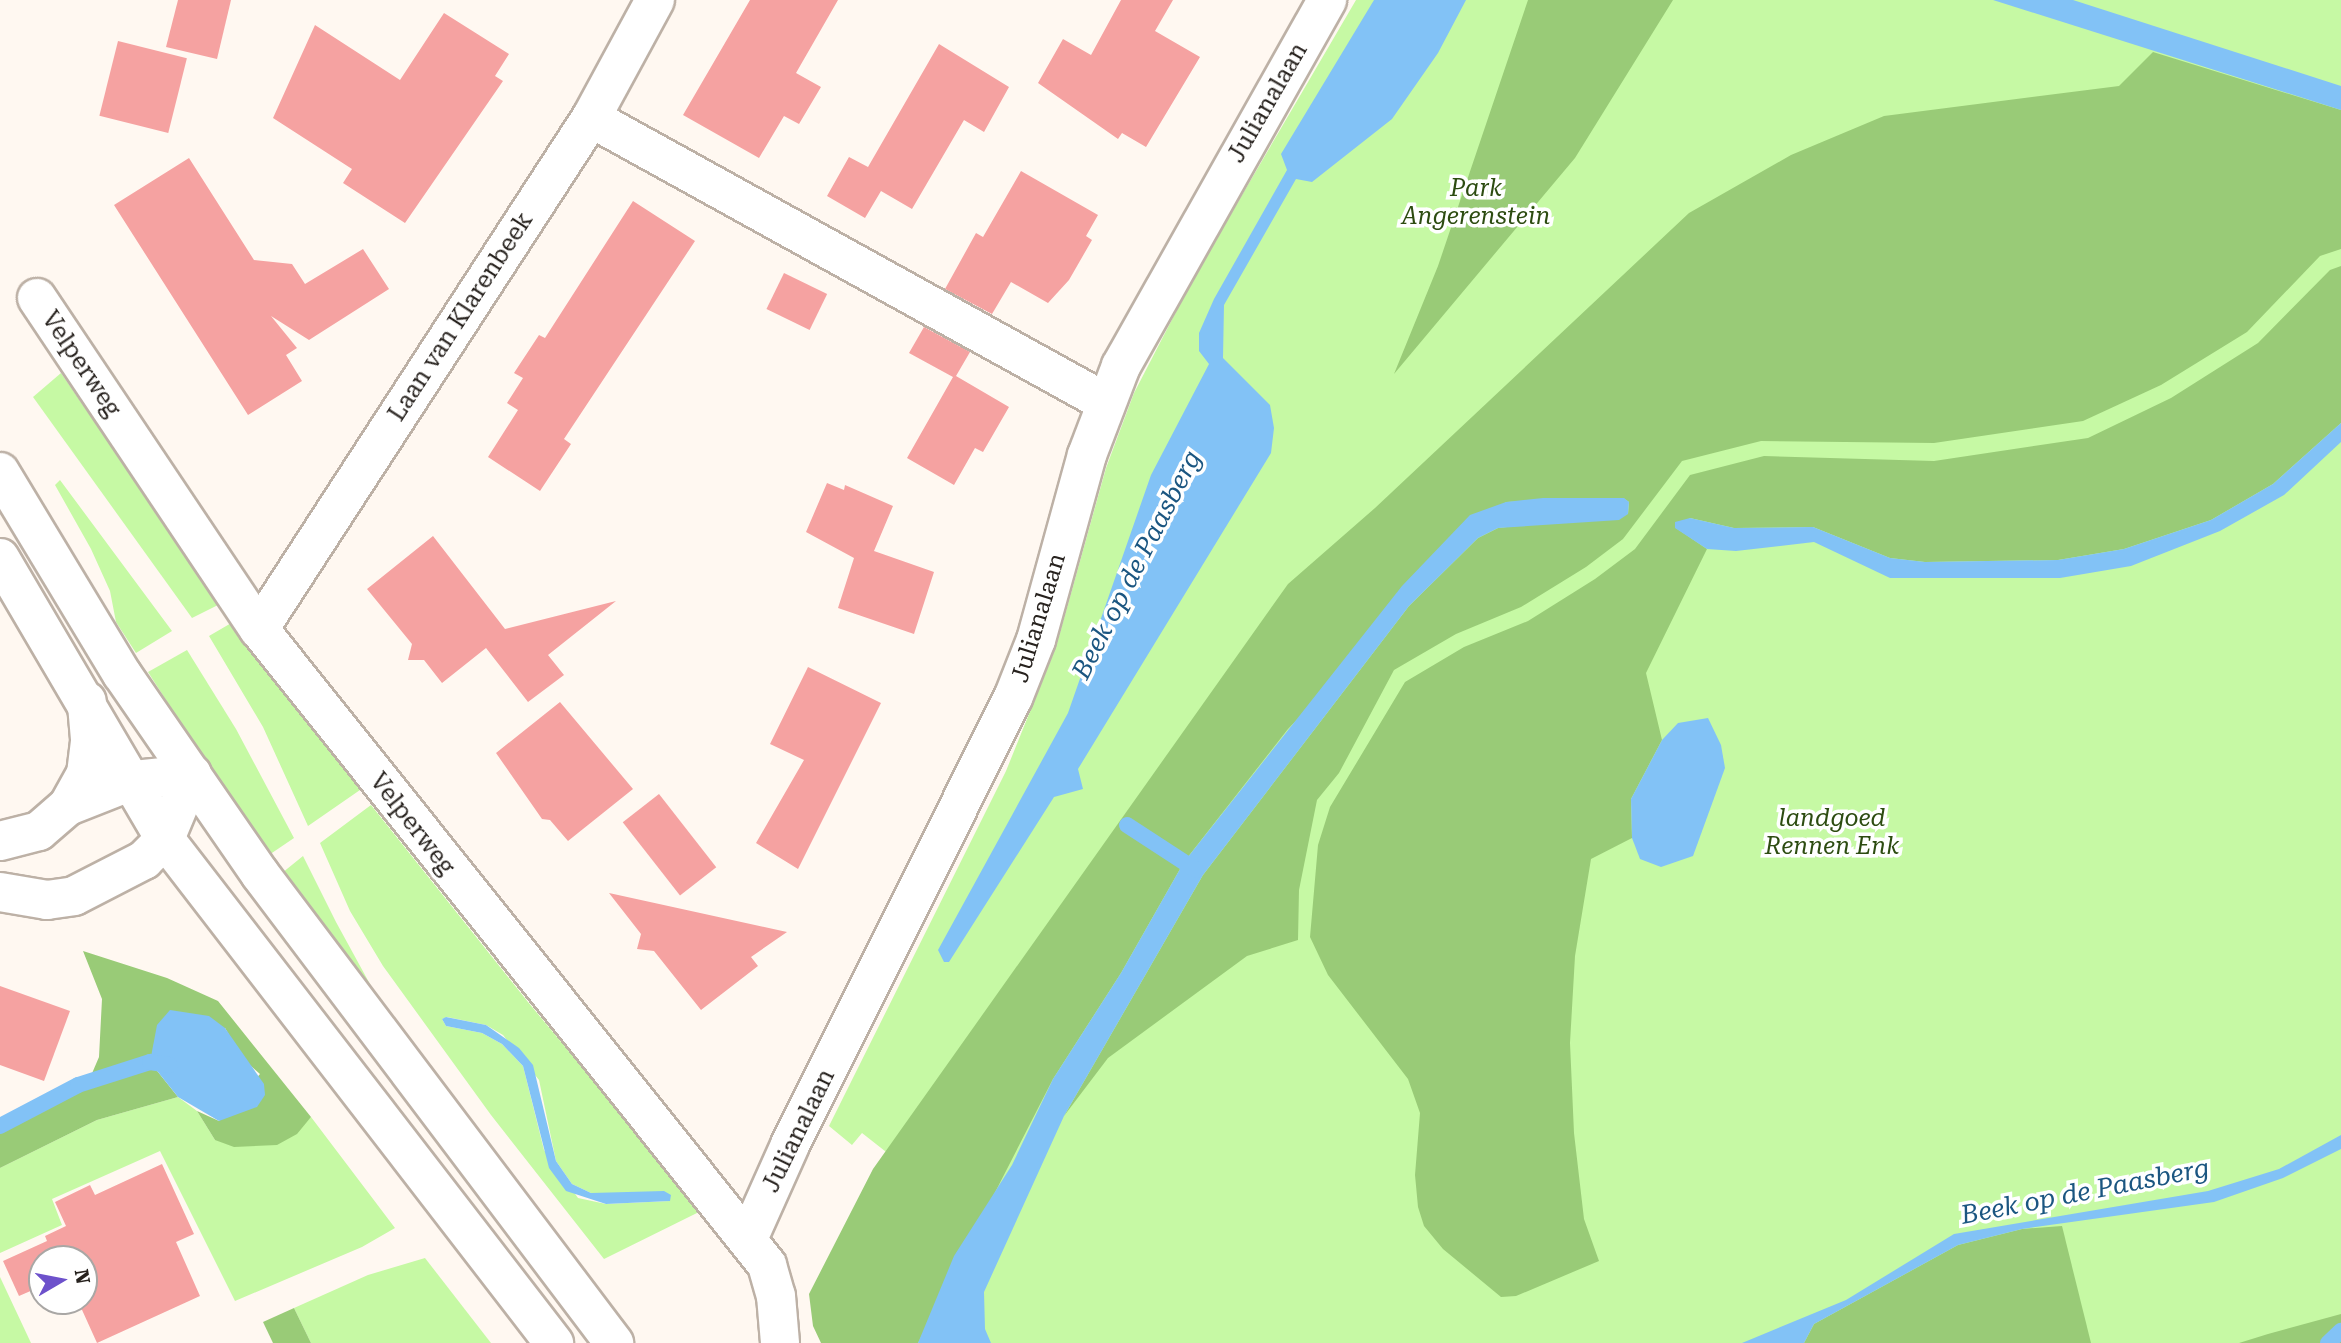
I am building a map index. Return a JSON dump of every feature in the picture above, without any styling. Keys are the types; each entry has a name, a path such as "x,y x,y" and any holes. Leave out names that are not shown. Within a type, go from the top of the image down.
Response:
{"street":[{"name":"Laan van Klarenbeek","path":"259,629 591,118 655,0"},
{"name":"Julianalaan","path":"748,1238 790,1145 1013,698 1036,640 1105,402 1172,270 1327,0"},
{"path":"591,118 1105,402"},
{"name":"Velperweg","path":"37,298 259,629 450,873 748,1238 767,1265 776,1296 780,1343"},
{"path":"0,472 122,674 280,902 614,1343"},
{"path":"0,558 134,780 165,839 554,1343"},
{"path":"68,806 86,774 90,739 87,701"},
{"path":"0,841 39,831 68,806 134,780 192,774"},
{"path":"0,892 47,901 74,896 144,860 165,839 192,774"}],"green space":[{"name":"landgoed Rennen Enk","path":"1356,0 2341,0 2341,1343 902,1343 951,1203 862,1133 852,1145 829,1126 1006,771 1056,647 1106,468 1134,393 1194,277"},
{"name":"Park Angerenstein","path":"1528,0 1673,0 1575,158 1394,374 1438,266"},
{"path":"2153,52 2341,110 2341,249 2320,256 2247,332 2161,385 2083,421 1934,443 1761,441 1682,461 1623,539 1586,567 1521,607 1456,634 1394,670 1339,773 1317,800 1299,890 1298,940 1247,956 1108,1058 1064,1116 1203,875 1409,606 1478,538 1498,528 1628,514 1629,502 1623,498 1506,502 1288,729 1184,862 1121,973 1053,1079 918,1343 821,1343 813,1326 809,1294 873,1169 1288,584 1375,508 1689,213 1791,155 1884,116 2119,86"},
{"path":"2341,266 2341,423 2273,484 2211,520 2124,549 2058,560 1925,562 1890,558 1813,527 1734,528 1690,518 1676,528 1707,549 1646,673 1662,740 1631,799 1632,838 1591,859 1575,956 1570,1043 1574,1133 1584,1219 1599,1261 1516,1296 1501,1297 1443,1249 1424,1226 1418,1207 1415,1175 1420,1113 1408,1079 1328,975 1310,937 1318,845 1330,807 1405,682 1464,647 1528,621 1595,579 1635,549 1690,475 1764,456 1934,461 2088,438 2171,398 2258,343 2330,270"},
{"path":"61,373 220,604 192,618 33,397"},
{"path":"60,480 172,631 136,653 116,622 110,591 91,549 55,485"},
{"path":"233,622 360,790 308,826 263,727 209,636"},
{"path":"187,650 236,729 294,838 266,857 148,672"},
{"path":"371,805 528,1002 701,1211 604,1259 491,1115 383,966 350,911 320,843","holes":["447,1017 486,1025 503,1035 539,1080 556,1161 572,1184 591,1193 670,1201 606,1204 578,1198 544,1150 523,1066 502,1044 482,1033 446,1026 442,1019"]},
{"path":"303,856 371,986 364,988 282,873"},
{"path":"83,951 167,978 218,1001 311,1117 297,1134 277,1145 234,1147 215,1140 197,1111 219,1121 260,1074 243,1059 225,1028 150,1062 178,1097 97,1120 0,1168 0,1126 90,1078 99,1057 102,999"},
{"path":"178,1097 197,1111 215,1140 303,1124 311,1117 395,1228 362,1247 235,1301 160,1151 52,1199 62,1225 0,1253 0,1168 97,1120"},
{"path":"2062,1226 2091,1343 1804,1343 1814,1324 1958,1245 2022,1229"},
{"path":"425,1258 491,1343 311,1343 294,1308 368,1275"},
{"path":"0,1277 31,1343 0,1343"},
{"path":"294,1308 311,1343 273,1343 263,1322"},
{"path":"2341,1314 2341,1343 2239,1343 2268,1334"}],"water":[{"path":"1374,0 1466,0 1438,53 1392,119 1312,182 1296,179 1224,305 1223,358 1270,405 1274,428 1271,453 1078,769 1083,789 1054,797 949,962 944,962 938,950 1068,713 1151,475 1209,364 1199,351 1199,333 1214,299 1287,170 1281,154"},
{"path":"1993,0 2073,0 2341,86 2341,110"},
{"path":"2341,423 2341,442 2284,495 2220,531 2131,566 2060,578 1890,578 1814,542 1736,551 1707,549 1675,528 1675,522 1690,518 1734,528 1813,527 1890,558 1925,562 2058,560 2124,549 2211,520 2273,484"},
{"path":"1543,498 1624,498 1629,502 1628,514 1619,520 1498,528 1478,538 1409,606 1203,875 1064,1116 984,1292 985,1329 991,1343 918,1343 954,1256 1012,1165 1053,1079 1121,973 1184,862 1402,586 1470,515 1506,502"},
{"path":"1708,718 1721,745 1725,768 1693,856 1661,867 1640,859 1632,838 1631,799 1662,740 1678,723"},
{"path":"170,1010 209,1016 225,1028 264,1084 265,1095 257,1107 219,1121 178,1097 150,1062 157,1025"},
{"path":"446,1017 486,1025 519,1048 533,1065 556,1161 572,1184 591,1193 664,1191 671,1195 670,1201 606,1204 566,1191 549,1168 523,1066 502,1044 482,1033 446,1026 442,1019"},
{"path":"2341,1135 2341,1149 2283,1178 2214,1202 2022,1229 1958,1245 1814,1324 1804,1343 1742,1343 1846,1300 1954,1234 2208,1191 2279,1169"}],"building":[{"path":"178,0 231,0 217,59 166,47"},
{"path":"750,0 838,0 796,73 821,87 799,124 784,116 759,158 683,115"},
{"path":"1121,0 1173,0 1155,31 1200,57 1146,147 1122,133 1118,139 1038,83 1063,39 1091,55"},
{"path":"444,13 509,54 495,76 503,81 405,223 343,183 352,169 273,118 315,25 400,80"},
{"path":"118,41 187,58 168,133 99,116"},
{"path":"939,44 1009,87 984,132 964,120 912,209 881,191 865,218 827,196 849,157 868,167"},
{"path":"189,158 254,260 292,264 305,284 363,249 389,289 309,340 271,316 297,348 286,355 302,381 248,415 114,205"},
{"path":"1021,171 1098,215 1086,236 1092,240 1069,280 1048,303 1011,282 992,314 945,289 976,233 983,237"},
{"path":"633,201 695,241 564,439 571,444 540,491 488,457 518,410 507,403 523,378 514,373 539,335 545,338"},
{"path":"784,273 827,294 810,330 766,309"},
{"path":"924,327 970,352 956,376 1009,407 983,452 975,448 954,485 907,458 953,377 909,353"},
{"path":"827,483 844,490 845,485 893,506 874,551 934,572 914,634 838,608 854,558 806,532"},
{"path":"433,536 505,629 616,601 548,655 564,675 528,702 486,648 442,683 424,660 408,660 412,644 367,589"},
{"path":"808,667 881,703 798,869 756,843 804,760 770,744"},
{"path":"560,702 633,789 568,841 550,820 542,819 496,753"},
{"path":"659,794 716,867 680,896 623,822"},
{"path":"609,893 787,932 751,957 758,966 701,1010 654,951 637,949 641,934"},
{"path":"0,986 70,1011 44,1081 0,1065"},
{"path":"162,1164 194,1234 176,1242 200,1296 97,1343 84,1315 98,1315 98,1245 38,1245 47,1241 45,1236 66,1226 55,1202 90,1185 95,1195"},
{"path":"28,1250 28,1292 19,1296 3,1261"}],"waterway":[{"path":"1127,825 1196,870"},
{"name":"Beek op de Paasberg","path":"0,1126 78,1085 150,1062 170,1065"},
{"path":"2328,1343 2341,1331"}]}
